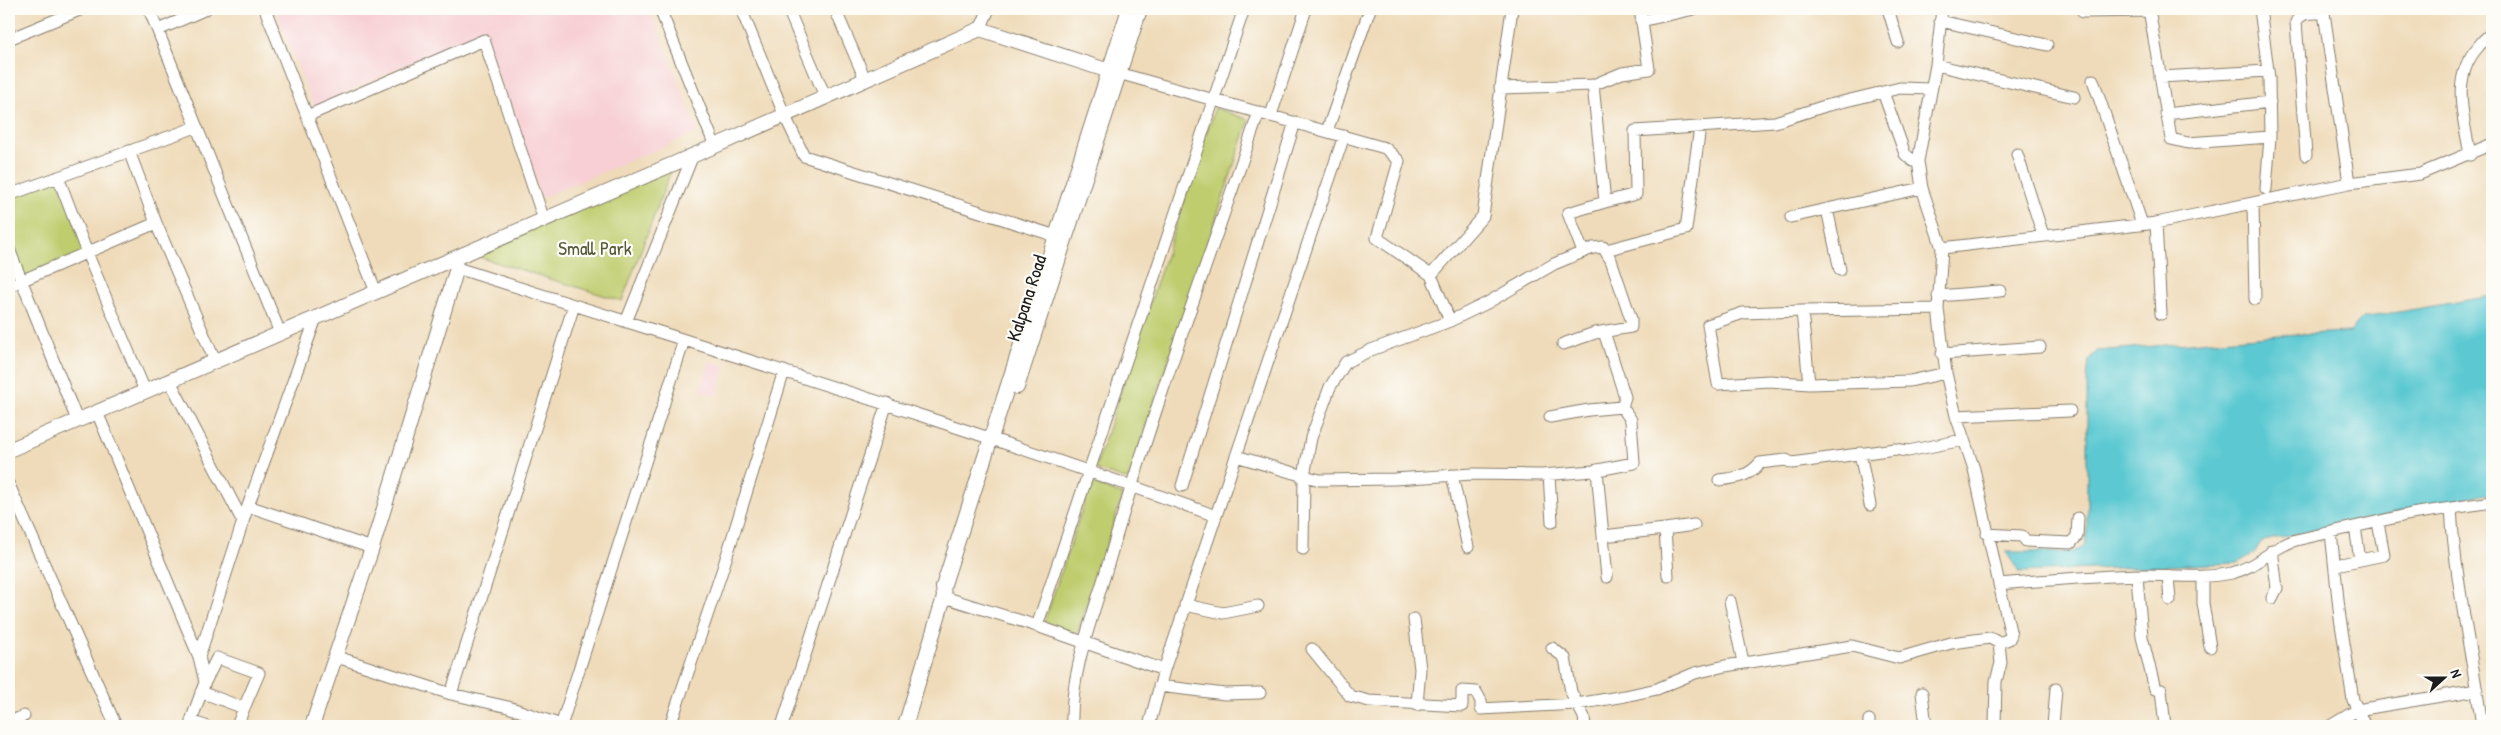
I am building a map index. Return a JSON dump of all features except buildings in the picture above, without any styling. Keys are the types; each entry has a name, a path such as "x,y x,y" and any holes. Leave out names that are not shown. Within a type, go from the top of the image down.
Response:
{"street":[{"path":"9,38 82,9"},
{"path":"149,9 280,333"},
{"path":"158,30 206,9"},
{"path":"265,9 376,292"},
{"path":"660,9 715,146"},
{"path":"741,9 784,114 804,156 1056,236"},
{"path":"788,9 825,96"},
{"path":"834,9 865,79"},
{"path":"980,29 989,9"},
{"name":"Kalpana Road","path":"905,726 944,597 943,587 995,440 1114,72 1129,9"},
{"name":"Kalpana Road","path":"995,440 1056,236 1114,72 1140,9"},
{"path":"1037,626 1244,9"},
{"path":"1271,115 1306,9"},
{"path":"1327,131 1370,9"},
{"path":"1431,275 1484,216 1512,9"},
{"path":"1500,88 1593,85 1622,73 1649,69 1640,9"},
{"path":"1641,21 1694,9"},
{"path":"1888,9 1898,42"},
{"path":"1312,649 1350,696 1369,702 1462,706 1462,692 1476,692 1481,701 1481,709 1577,704 1657,689 1695,672 1743,662 1852,646 1899,658 1951,643 1990,638 1999,643 2010,639 2011,635 1974,470 1956,416 1942,354 1938,296 1942,248 1922,188 1918,161 1936,65 1942,9"},
{"path":"2260,9 2270,102 2270,137 2266,189"},
{"path":"2083,12 2149,10 2171,139 2179,142 2270,137"},
{"path":"2306,155 2296,22 2299,16 2306,13 2324,11 2350,183"},
{"path":"1940,21 2047,45"},
{"path":"9,450 376,292 455,264 544,220 980,29 1114,72 1385,148 1399,161 1377,238 1431,275 1450,321"},
{"path":"2470,154 2459,91 2466,64 2476,49 2492,34"},
{"path":"307,116 484,40 544,220"},
{"path":"1936,65 2074,97"},
{"path":"2160,77 2268,71"},
{"path":"2093,80 2142,224"},
{"path":"1593,85 1605,202"},
{"path":"1584,252 1568,214 1636,194 1635,131 1775,122 1825,106 1900,88 1931,89"},
{"path":"1884,92 1905,154 1913,161 1918,161"},
{"path":"2166,114 2270,102"},
{"path":"1072,726 1071,702 1086,642 1131,486 1259,112"},
{"path":"1182,486 1295,122"},
{"path":"9,195 196,126"},
{"path":"1606,250 1686,229 1700,127"},
{"path":"1149,726 1159,686 1185,605 1344,136"},
{"path":"1942,248 2156,223 2350,183 2420,174 2492,144"},
{"path":"129,151 156,223 215,361"},
{"path":"2017,154 2043,235"},
{"path":"626,322 693,155"},
{"path":"58,177 87,254 145,391"},
{"path":"1791,217 1922,188"},
{"path":"2253,203 2254,299"},
{"path":"1827,209 1840,270"},
{"path":"9,286 156,223"},
{"path":"2156,223 2161,314"},
{"path":"1303,549 1304,476 1312,438 1330,387 1346,362 1371,350 1450,321 1487,303 1554,264 1599,246 1606,250 1631,320 1631,326 1626,329 1594,333 1563,344"},
{"path":"9,249 77,420"},
{"path":"455,264 574,306 887,403 1089,470 1216,516"},
{"path":"312,726 337,657 372,548 455,264"},
{"path":"1938,296 2000,291"},
{"path":"451,694 574,306"},
{"path":"1938,309 1743,313 1708,325 1718,384 1770,381 1809,384 1910,381 1946,373"},
{"path":"1802,311 1809,384"},
{"path":"200,657 248,506 316,318"},
{"path":"1604,332 1625,396 1622,408"},
{"path":"337,657 451,694 508,707 561,725 684,340"},
{"path":"1942,354 2040,347"},
{"path":"670,726 723,568 784,371"},
{"path":"170,381 243,522"},
{"path":"782,726 887,403"},
{"path":"1236,456 1320,480 1394,479 1452,475 1549,475 1597,470 1634,463 1631,420 1622,408"},
{"path":"1550,417 1589,410 1622,408"},
{"path":"1956,416 2070,411"},
{"path":"97,412 200,657 203,687"},
{"path":"1719,480 1742,478 1753,472 1760,463 1786,460 1792,463 1895,449 1908,451 1963,440"},
{"path":"1860,453 1870,505"},
{"path":"1597,470 1607,577"},
{"path":"1452,475 1468,547"},
{"path":"1549,475 1552,522"},
{"path":"9,484 116,726"},
{"path":"1999,584 2138,576 2203,576 2234,572 2258,563 2272,550 2283,544 2378,522 2492,502"},
{"path":"248,506 372,548"},
{"path":"2451,508 2454,560 2483,726 2492,724"},
{"path":"1987,534 2022,536 2026,541 2071,543 2077,536 2078,518"},
{"path":"2336,565 2384,555 2378,522"},
{"path":"1602,536 1694,525"},
{"path":"2355,528 2360,560"},
{"path":"1665,529 1668,576"},
{"path":"2331,533 2336,565 2340,618 2353,700 2365,726"},
{"path":"2272,550 2277,588 2272,598"},
{"path":"2138,576 2142,637 2155,689 2161,690 2165,726"},
{"path":"2168,576 2170,600"},
{"path":"2203,576 2203,603 2210,647"},
{"path":"944,597 1086,642 1164,670"},
{"path":"1730,601 1743,662"},
{"path":"1185,605 1223,613 1258,606"},
{"path":"1414,619 1420,669 1417,705"},
{"path":"1995,726 1996,681 2001,664 1999,643"},
{"path":"1552,648 1565,658 1571,692 1584,717 1585,726"},
{"path":"205,726 191,721 203,687 217,658 259,673 238,726"},
{"path":"1159,686 1225,694 1260,693"},
{"path":"203,687 244,708"},
{"path":"2053,726 2056,689"},
{"path":"2330,726 2357,710 2477,690"},
{"path":"1922,693 1926,726"},
{"path":"9,722 24,716"}],"shaded area":[{"path":"275,9 650,9 698,132 541,198 483,30 314,107"},
{"path":"710,361 726,366 717,396 700,391"}],"green space":[{"path":"1215,108 1249,120 1128,480 1095,469"},
{"name":"Small Park","path":"672,168 622,301 469,254"},
{"path":"58,177 87,253 21,281 9,249 9,195"},
{"path":"1091,483 1123,495 1077,634 1044,623"}],"water":[{"path":"2492,296 2492,493 2263,541 2254,553 2238,563 2019,572 2006,552 2073,552 2084,547 2087,530 2087,379 2089,360 2097,351 2279,335 2350,332 2363,318"}]}
